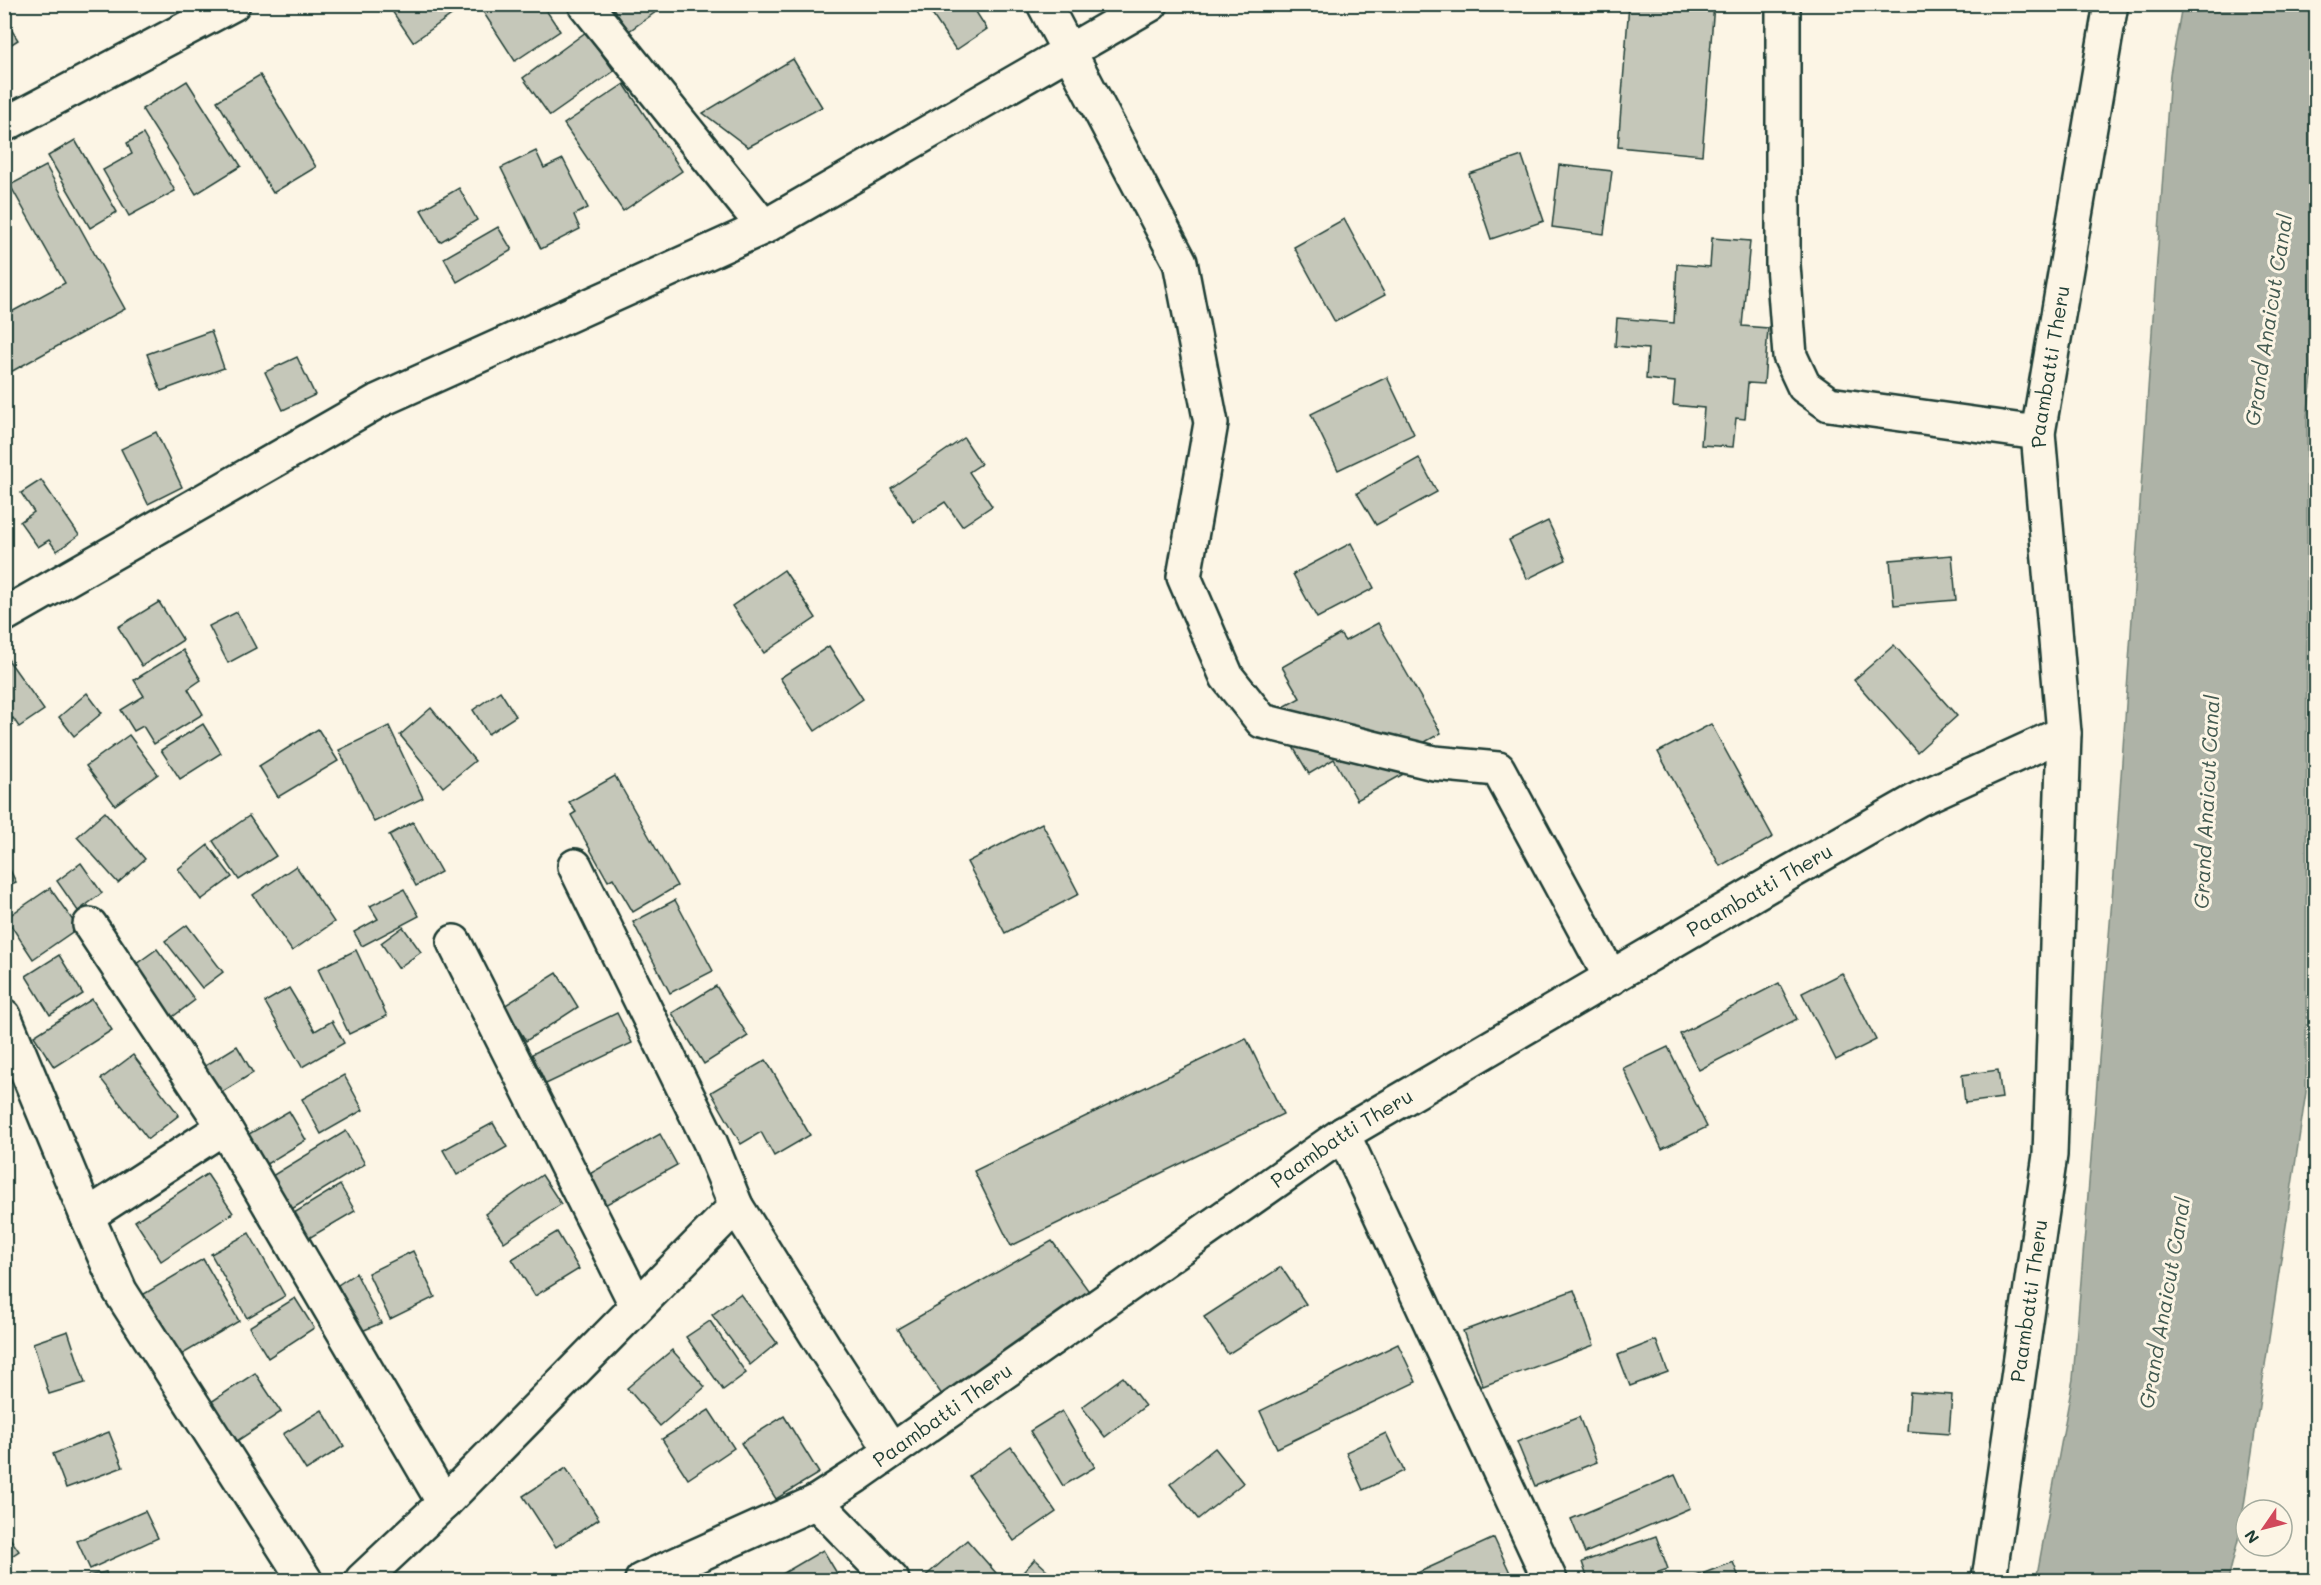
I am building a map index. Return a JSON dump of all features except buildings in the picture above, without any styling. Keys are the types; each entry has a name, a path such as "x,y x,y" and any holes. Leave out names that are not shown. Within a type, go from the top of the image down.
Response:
{"street":[{"path":"4,125 233,4"},
{"path":"585,4 764,227"},
{"path":"1044,4 1180,262 1211,423 1184,577 1227,677 1262,721 1434,763 1498,769 1611,978"},
{"path":"4,615 378,401 764,227 1151,4"},
{"path":"1783,4 1783,265 1790,356 1804,386 1829,404 2038,433"},
{"name":"Paambatti Theru","path":"1989,1581 2050,1155 2064,733 2038,433 2111,4"},
{"name":"Paambatti Theru","path":"642,1581 816,1502 1342,1134 1919,799 2064,733"},
{"path":"575,866 710,1142 736,1206 891,1450"},
{"path":"90,925 224,1127 444,1503"},
{"path":"454,942 637,1306"},
{"path":"4,1016 120,1291 305,1581"},
{"path":"87,1216 224,1127"},
{"path":"1342,1134 1550,1581"},
{"path":"362,1581 444,1503 736,1206"},
{"path":"816,1502 892,1581"}],"water":[{"name":"Grand Anaicut Canal","path":"2182,5 2316,5 2316,345 2307,417 2306,1092 2245,1498 2234,1498 2234,1556 2228,1580 2036,1580 2073,1379 2115,862 2170,74"}]}
